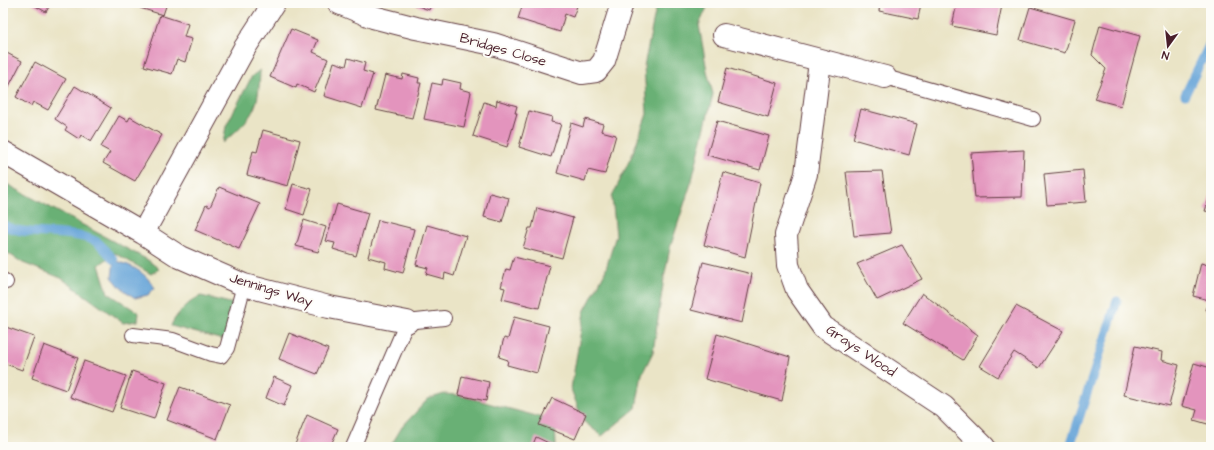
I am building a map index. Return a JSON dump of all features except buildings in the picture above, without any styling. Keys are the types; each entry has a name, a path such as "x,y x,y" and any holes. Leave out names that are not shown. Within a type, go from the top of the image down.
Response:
{"street":[{"path":"143,233 244,49 274,3"},
{"name":"Bridges Close","path":"339,3 373,17 416,28 493,44 582,73 596,71 604,62 622,3"},
{"path":"724,35 885,77"},
{"name":"Grays Wood","path":"820,61 806,174 786,234 788,265 797,290 823,327 944,407 984,447"},
{"name":"Jennings Way","path":"3,152 143,233 180,257 244,285 329,307 407,322"}],"lane":[{"path":"885,77 1033,119"},
{"path":"133,335 172,340 221,356 227,348 244,285"},
{"path":"353,447 407,322 444,318"}],"green space":[{"path":"657,3 709,3 699,25 707,71 713,94 692,180 670,248 653,352 642,374 636,408 602,436 583,421 571,389 584,312 605,272 616,235 612,197 632,155 647,114 644,66"},
{"path":"260,70 258,95 252,112 248,119 223,143 226,126 252,76"},
{"path":"3,182 148,260 159,269 151,274 115,253 99,265 108,293 139,313 138,321 123,323 61,278 23,263 3,250"},
{"path":"201,296 243,306 227,341 171,326 183,308"},
{"path":"444,394 458,395 555,421 556,447 390,447 402,427 428,399"}],"water":[{"path":"114,260 138,270 147,277 155,288 148,295 135,298 121,288 112,277"}],"waterway":[{"path":"1185,95 1211,41"},
{"path":"3,224 20,231 74,235 86,238 97,242 114,260"},
{"path":"1075,446 1071,443 1117,301"}]}
